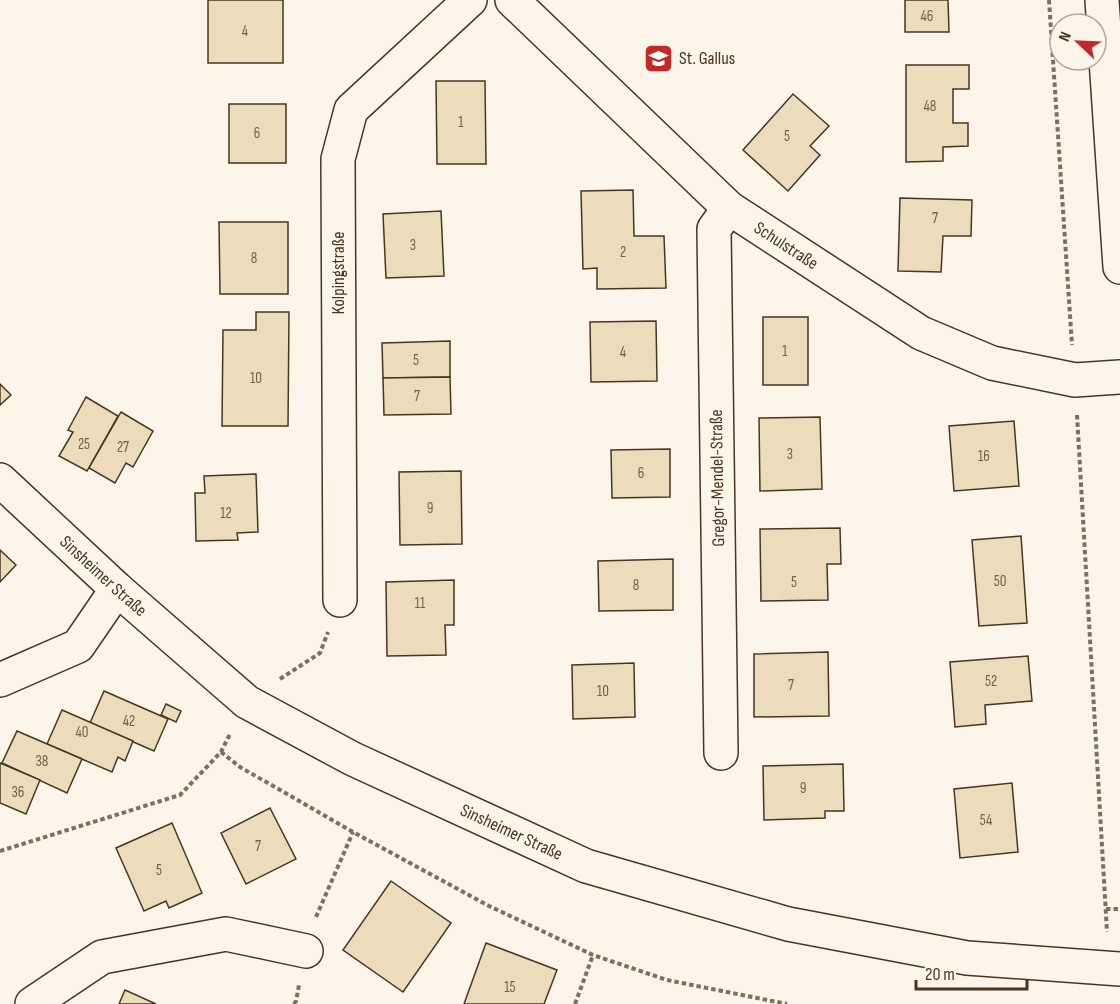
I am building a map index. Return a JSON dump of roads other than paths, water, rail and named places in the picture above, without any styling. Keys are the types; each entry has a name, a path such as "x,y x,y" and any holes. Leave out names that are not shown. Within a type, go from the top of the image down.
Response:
{"street":[{"name":"Kolpingstraße","path":"340,600 338,159 351,110 470,0"},
{"name":"Schulstraße","path":"513,0 729,208 921,333 992,363 1075,380 1120,377"},
{"path":"1102,0 1120,267"},
{"name":"Gregor-Mendel-Straße","path":"721,753 714,229 729,208"},
{"name":"Sinsheimer Straße","path":"0,480 117,589 247,702 353,759 586,866 788,924 967,958 1114,969"},
{"path":"0,680 78,646 117,589"},
{"path":"32,1004 102,957 226,934 306,951"}],"place":[{"name":"St. Gallus","path":"658,58"}]}
